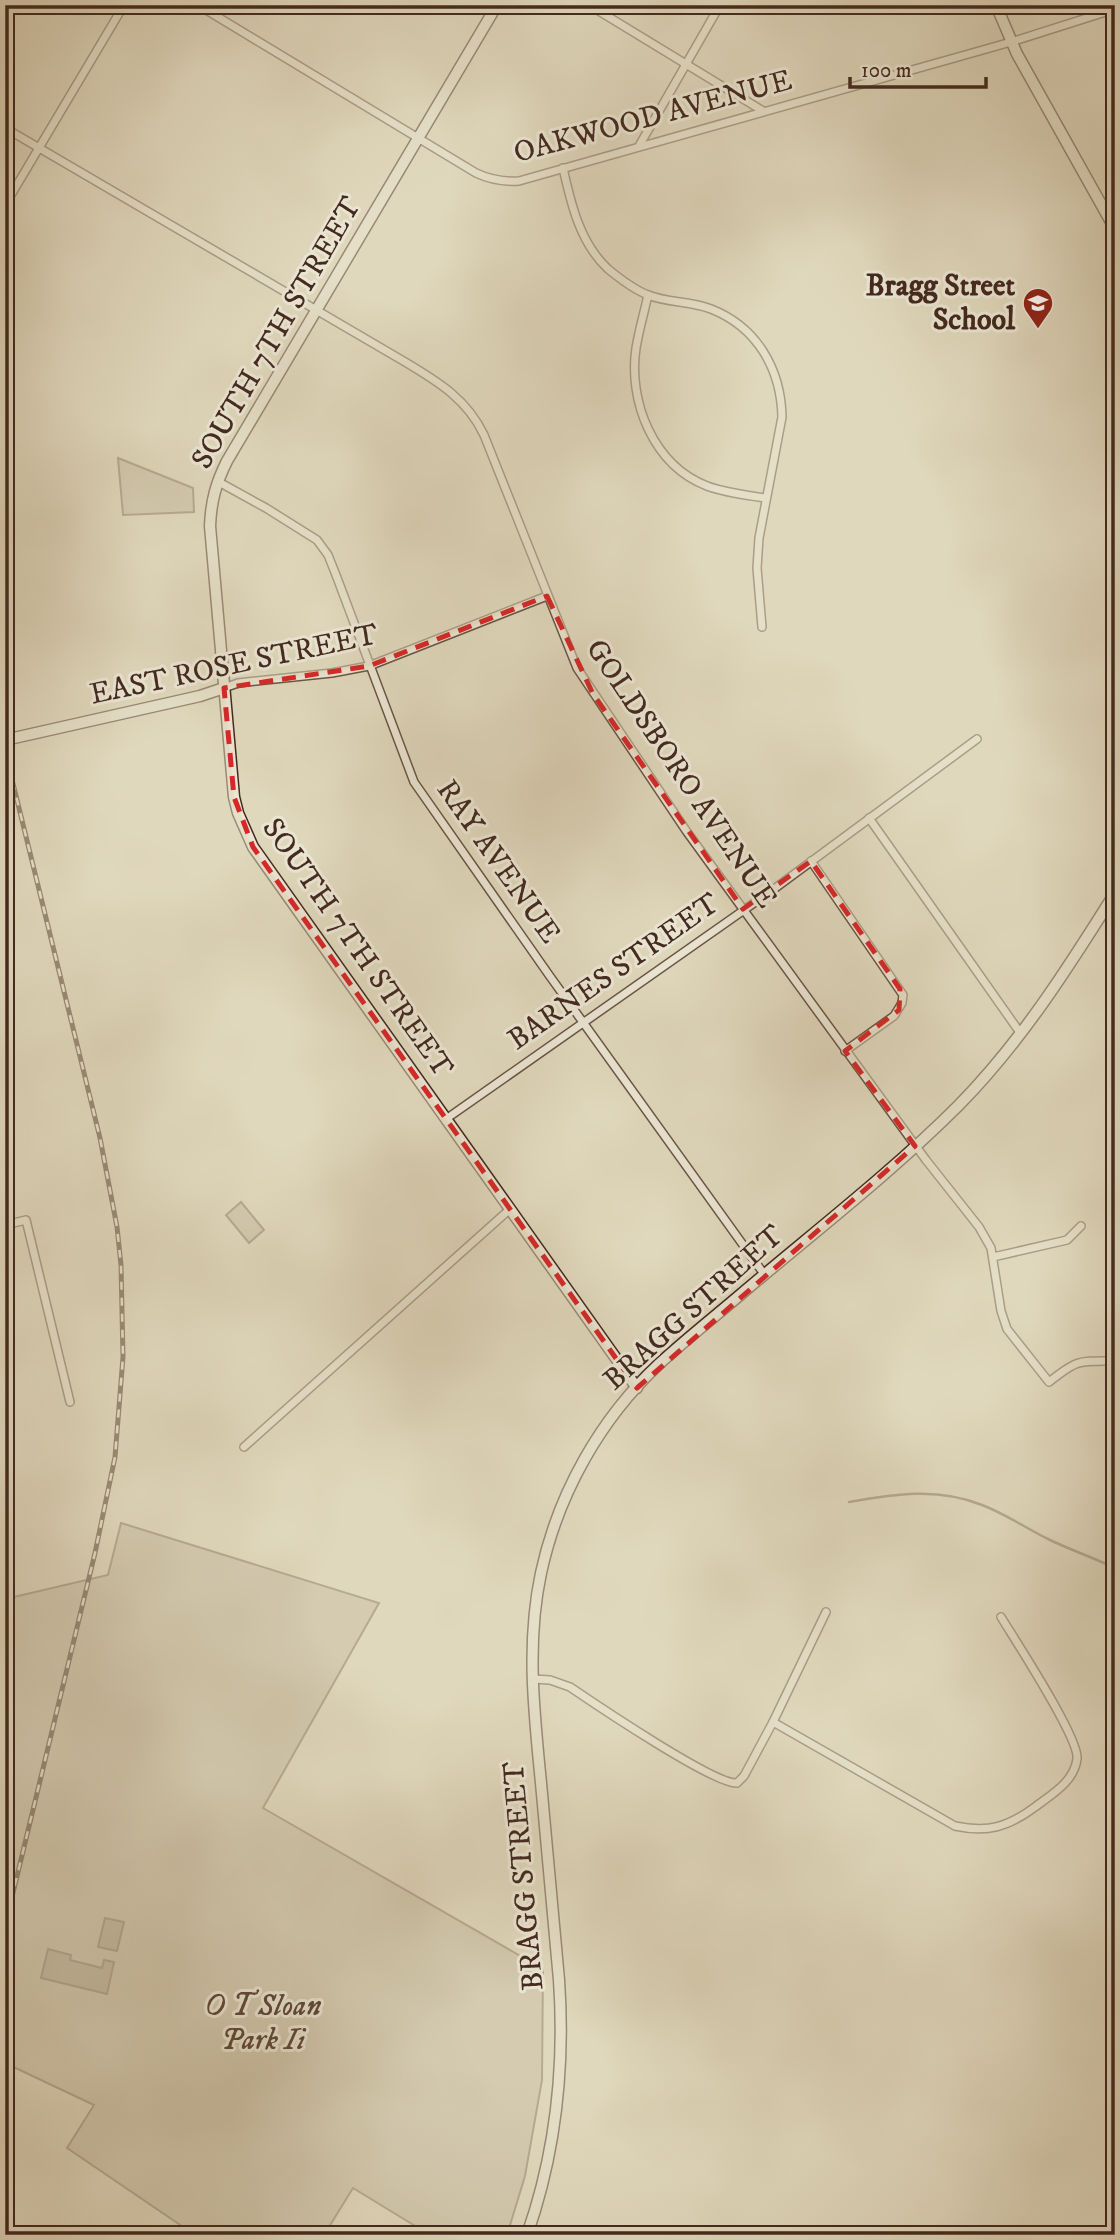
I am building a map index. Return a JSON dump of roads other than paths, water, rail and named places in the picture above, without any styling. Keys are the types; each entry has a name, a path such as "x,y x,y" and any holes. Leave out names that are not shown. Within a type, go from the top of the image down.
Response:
{"street":[{"path":"5,205 124,5"},
{"name":"OAKWOOD AVENUE","path":"198,5 492,180 519,181 1011,42 1115,9"},
{"name":"SOUTH 7TH STREET","path":"497,5 227,461 212,496 210,526 234,797 245,833 636,1388"},
{"path":"589,5 763,111"},
{"path":"639,147 720,5"},
{"path":"996,5 1011,42 1115,229"},
{"name":"GOLDSBORO AVENUE","path":"5,128 440,383 470,410 489,446 577,668 743,909 845,1051 979,1227 993,1257 1001,1311 1007,1329 1049,1382 1071,1364 1081,1361 1115,1361"},
{"path":"563,168 580,228 593,251 608,268 648,295 710,308 744,328 767,355 775,373 782,397 782,417 765,498 757,568 762,627"},
{"path":"648,295 636,349 635,374 637,398 644,421 654,439 669,458 705,485 765,498"},
{"name":"RAY AVENUE","path":"217,481 266,508 323,546 414,782 764,1274"},
{"name":"EAST ROSE STREET","path":"7,740 200,696 238,683 332,673 369,666 547,596"},
{"path":"5,725 7,740"},
{"name":"BARNES STREET","path":"446,1119 811,861 977,739"},
{"path":"869,818 1021,1034"},
{"path":"811,861 903,995 902,1003 894,1016 845,1051"},
{"name":"BRAGG STREET","path":"527,2235 540,2199 552,2146 560,2083 562,2022 531,1679 533,1622 541,1574 561,1507 593,1444 610,1419 658,1365 915,1146 958,1106 1021,1034 1115,893"},
{"path":"244,1447 510,1209"},
{"path":"5,1225 26,1220 70,1402"},
{"path":"993,1257 1067,1240 1081,1226"},
{"path":"531,1679 550,1680 570,1687 621,1721 724,1782 737,1783 744,1776 773,1721 826,1612"},
{"path":"773,1721 955,1826 977,1830 999,1826 1023,1816 1060,1788 1072,1774 1078,1757 1065,1723 1002,1617"}],"waterway":[{"path":"849,1502 916,1494 965,1499 1115,1568"}],"railway":[{"path":"5,751 100,1138 117,1227 121,1265 123,1357 115,1457 95,1553 5,1926"},
{"path":"5,2228 6,2235"}],"place":[{"name":"Bragg Street School","path":"1038,330"}],"park label":[{"name":"O T Sloan Park Ii","path":"263,2023"}]}
